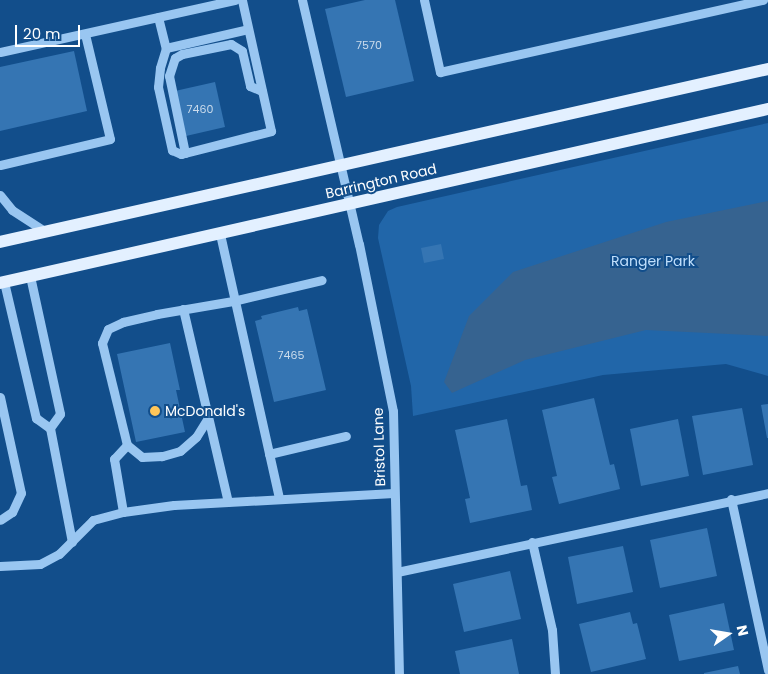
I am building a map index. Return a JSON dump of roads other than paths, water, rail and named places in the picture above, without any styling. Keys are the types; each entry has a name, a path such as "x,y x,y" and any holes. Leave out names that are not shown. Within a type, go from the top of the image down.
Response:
{"main road":[{"name":"Barrington Road","path":"0,242 768,69"},
{"name":"Barrington Road","path":"2,282 768,109"}],"street":[{"path":"0,52 235,0"},
{"path":"158,17 166,48 160,68 158,88 172,150 178,154 185,153 271,131 242,0"},
{"name":"Bristol Lane","path":"302,0 350,203 393,411 399,674"},
{"path":"424,0 440,72 763,0"},
{"path":"166,48 248,29"},
{"path":"0,165 110,139 86,34"},
{"path":"185,153 169,76 175,58 182,54 231,44 242,51 250,86 262,91"},
{"path":"0,195 12,210 46,232"},
{"path":"220,234 233,301 279,499"},
{"path":"30,276 60,414 50,428"},
{"path":"208,418 196,437 180,451 162,456 142,457 127,445 102,343 108,329 123,322 183,309 233,301 322,280"},
{"path":"2,282 36,418 50,428 72,542"},
{"path":"183,309 228,502"},
{"path":"0,397 21,493 12,512 0,520"},
{"path":"269,454 346,436"},
{"path":"123,512 114,459 127,445"},
{"path":"0,566 40,564 60,554 93,520 123,512 174,505 394,493"},
{"path":"397,572 731,499 768,493"},
{"path":"731,499 768,670"},
{"path":"532,542 552,630 554,674"}],"place":[{"name":"McDonald's","path":"155,411"}],"park label":[{"name":"Ranger Park","path":"653,261"}]}
